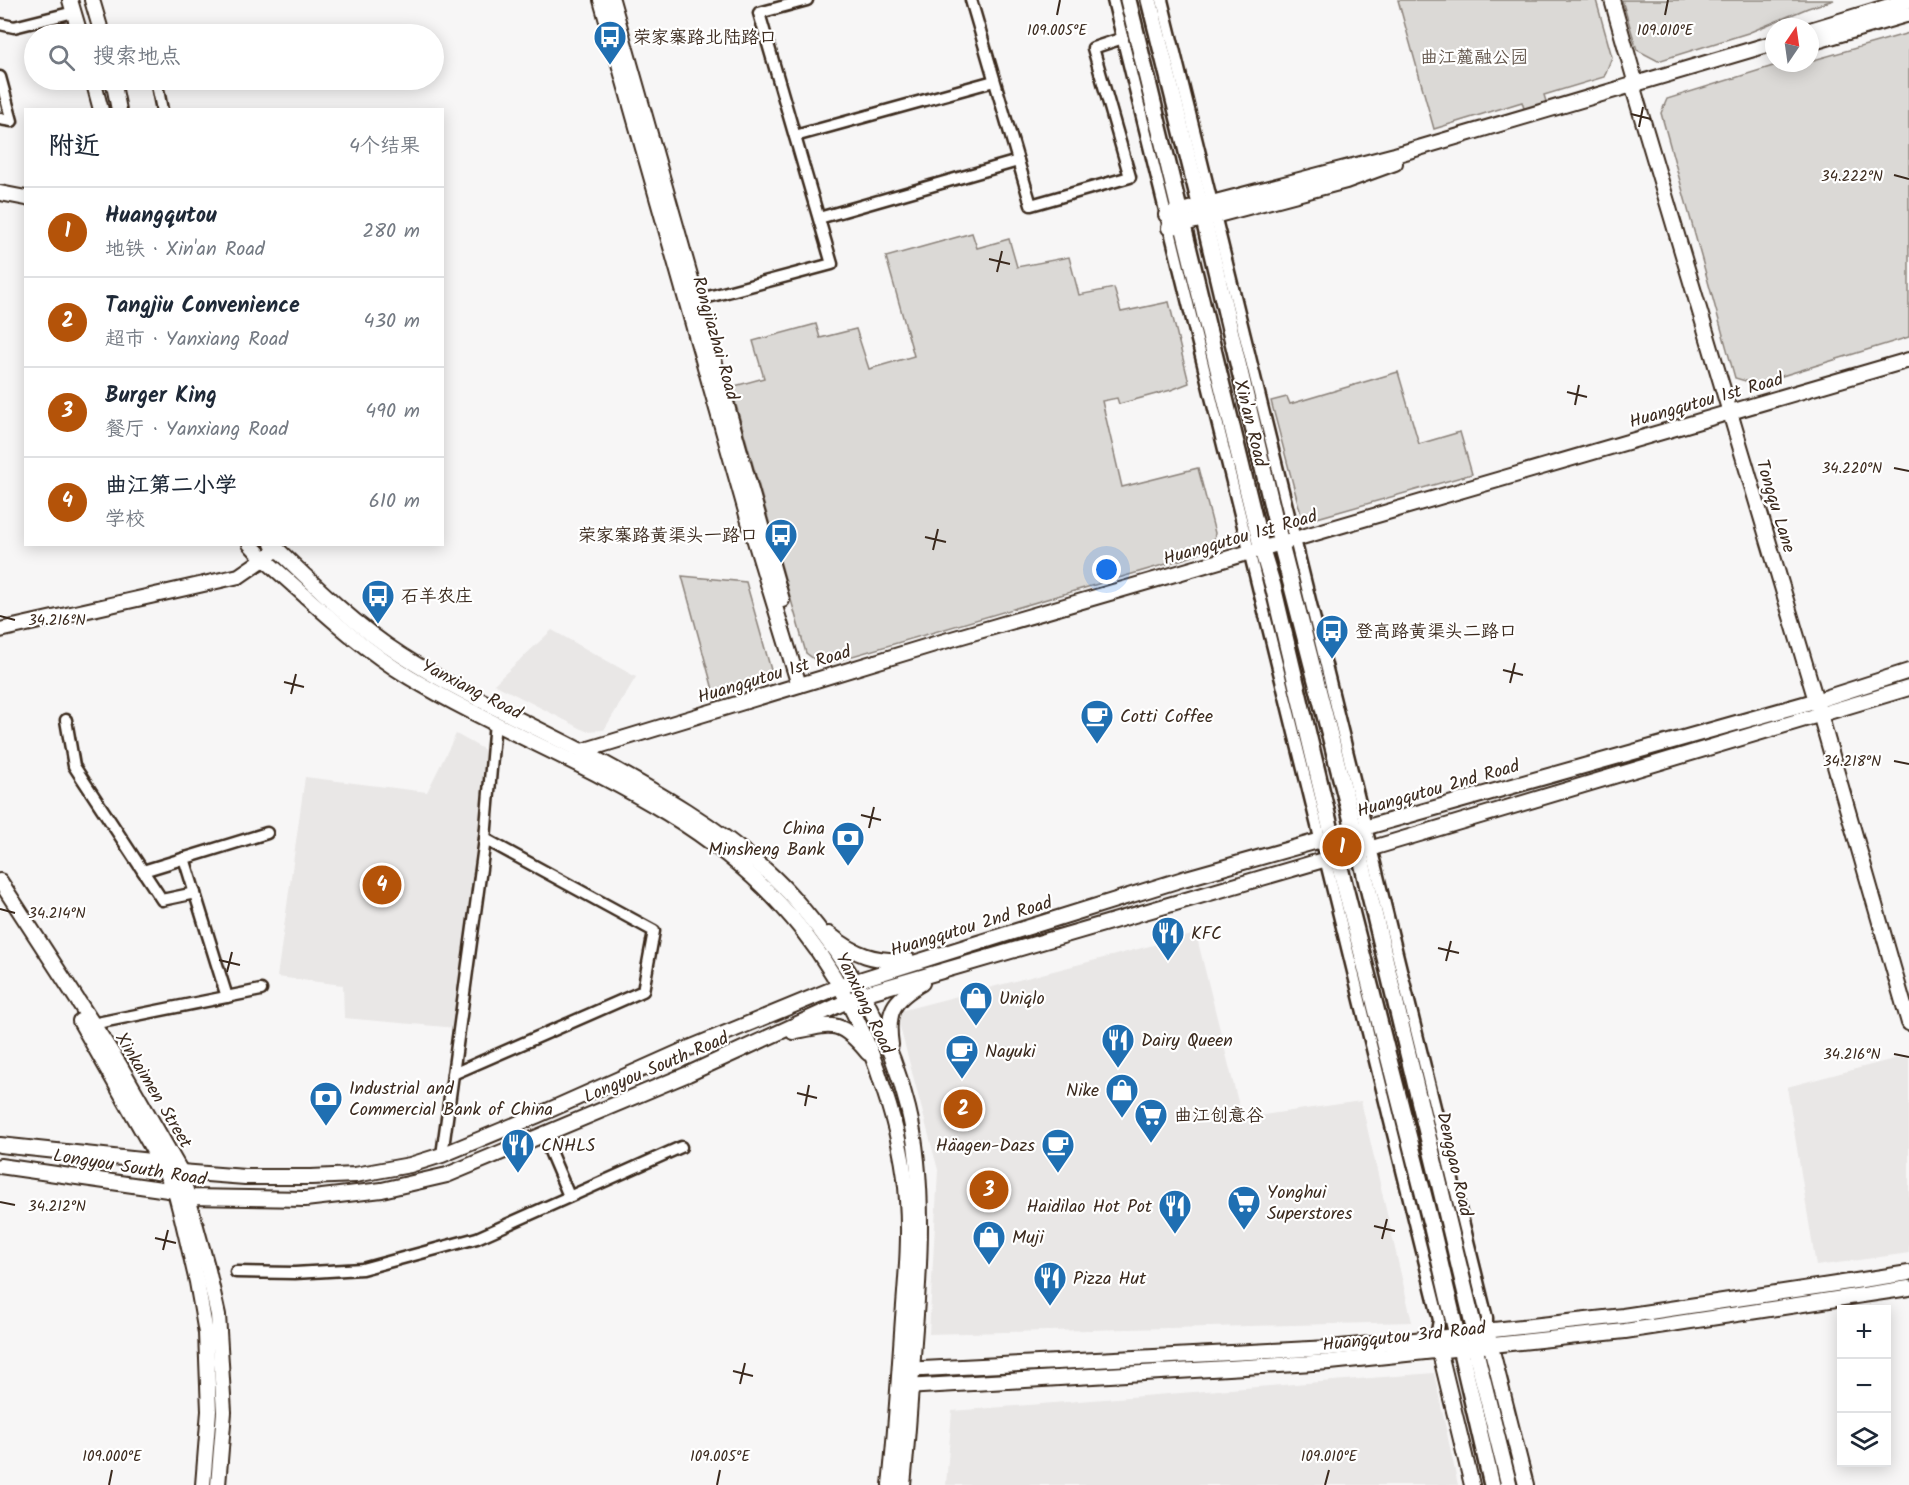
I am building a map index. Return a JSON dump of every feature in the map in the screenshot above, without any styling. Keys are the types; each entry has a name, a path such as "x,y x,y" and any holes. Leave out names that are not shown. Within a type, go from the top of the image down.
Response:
{"main road":[{"name":"Xin'an Road","path":"1128,0 1174,220 1256,552 1273,586 1331,857"},
{"name":"Xin'an Road","path":"1149,0 1208,212 1365,850"},
{"name":"Denggao Road","path":"1365,850 1481,1331 1464,1344"},
{"name":"Denggao Road","path":"1331,857 1464,1344 1509,1485"},
{"name":"Denggao Road","path":"1464,1344 1492,1485"}],"street":[{"path":"92,0 99,24"},
{"name":"Rongjiazhai Road","path":"601,0 744,504 802,684"},
{"name":"Rongjiazhai Road","path":"612,0 698,300 802,684"},
{"path":"698,300 832,264 759,13 807,0"},
{"path":"971,0 1031,205 1130,177 1093,48 1123,38"},
{"path":"1113,0 1174,220 1346,181 1400,161 1765,46"},
{"path":"1162,0 1208,212"},
{"name":"Tongqu Lane","path":"1612,0 1729,412 1818,707 1909,1023"},
{"path":"1819,27 1909,0"},
{"path":"0,24 14,27 72,6 77,24"},
{"path":"1819,40 1909,14"},
{"path":"1635,87 1765,54"},
{"path":"0,77 12,121 0,119"},
{"path":"795,135 994,81"},
{"path":"96,90 100,108"},
{"path":"115,90 119,108"},
{"path":"158,90 162,108"},
{"path":"819,218 1018,161"},
{"path":"0,192 24,198"},
{"name":"Huangqutou 1st Road","path":"582,752 802,684 1909,360"},
{"name":"Yanxiang Road","path":"252,546 344,629 384,660 427,687 617,784 669,814 713,844 749,873 786,910 817,948 848,1001 874,1060 898,1137 907,1193 903,1485"},
{"path":"0,630 239,576 264,559 275,547"},
{"name":"Yanxiang Road","path":"275,547 349,614 400,655 452,685 582,752 687,811 725,837 785,888 812,920 863,994 894,1065 913,1131 919,1199 919,1276 906,1371"},
{"name":"Huangqutou 2nd Road","path":"863,994 1331,857 1365,850 1818,707 1909,671"},
{"name":"Huangqutou 2nd Road","path":"840,986 1183,879 1360,828 1818,707 1909,688"},
{"path":"66,720 74,766 162,900 195,893"},
{"path":"442,1155 485,839 495,722"},
{"path":"143,870 267,833"},
{"path":"453,1074 644,991 654,931 485,839"},
{"path":"1331,857 1439,1320 1436,1337 1472,1485"},
{"path":"184,858 227,997"},
{"name":"Xinkaimen Street","path":"0,881 133,1088 181,1172 218,1315 224,1412 218,1485"},
{"name":"Xinkaimen Street","path":"0,898 82,1025 175,1191 198,1282 206,1333 209,1411 203,1485"},
{"path":"812,920 847,948 859,954 887,960 928,958"},
{"path":"894,1065 889,1024 895,1004 902,995 939,972"},
{"name":"Longyou South Road","path":"0,1144 160,1162 181,1172 245,1177 355,1175 411,1165 442,1155 536,1116 682,1051 840,986"},
{"path":"92,1024 261,990"},
{"name":"Longyou South Road","path":"0,1166 175,1191 189,1197 305,1199 382,1190 447,1174 543,1135 774,1036 863,994"},
{"path":"774,1036 820,1025 834,1026 852,1035 874,1060"},
{"path":"543,1135 569,1196"},
{"path":"236,1272 295,1273 362,1269 477,1238 681,1148"},
{"name":"Huangqutou 3rd Road","path":"1481,1331 1623,1316 1909,1273"},
{"name":"Huangqutou 3rd Road","path":"906,1371 1329,1348 1436,1337 1464,1344 1491,1346 1625,1330 1909,1288"},
{"path":"1481,1331 1491,1346 1526,1485"},
{"name":"Huangqutou 3rd Road","path":"906,1387 1330,1362 1440,1351 1464,1344"},
{"name":"Yanxiang Road","path":"890,1485 906,1387"}],"shaded area":[{"path":"552,630 636,677 604,730 586,731 494,684"},
{"path":"456,734 492,754 457,1028 344,1018 343,985 277,977 305,777 427,792"},
{"name":"曲江创意谷","path":"1196,934 1242,1118 1361,1101 1412,1322 929,1334 938,1170 896,1012"},
{"path":"1909,1055 1909,1253 1816,1266 1787,1087"},
{"path":"1434,1373 1458,1485 946,1485 952,1411"}],"green space":[{"name":"曲江麓融公园","path":"1398,0 1596,0 1612,57 1604,77 1544,95 1548,108 1526,115 1522,102 1434,129"},
{"path":"1622,0 1834,0 1784,18 1765,18 1765,26 1748,33 1658,61 1637,50"},
{"path":"1909,33 1909,337 1756,384 1735,378 1661,113 1667,99 1765,68 1765,72 1819,72 1819,58"},
{"path":"972,233 977,248 1009,239 1017,267 1069,257 1079,295 1114,288 1121,312 1169,302 1189,383 1119,404 1117,398 1102,401 1122,487 1198,468 1215,533 1214,538 1207,548 1190,557 822,665 806,653 731,387 764,378 753,341 816,324 820,338 856,329 869,369 914,356 886,257"},
{"path":"1398,372 1419,444 1460,432 1472,474 1303,522 1271,401 1287,397 1290,404"},
{"path":"682,576 746,582 771,670 763,683 715,697"}],"place":[{"name":"荣家寨路北陆路口","path":"610,66"},
{"name":"荣家寨路黄渠头一路口","path":"781,564"},
{"name":"石羊农庄","path":"378,625"},
{"name":"登高路黄渠头二路口","path":"1332,660"},
{"name":"Cotti Coffee","path":"1097,745"},
{"name":"Huangqutou","path":"1342,847"},
{"name":"China Minsheng Bank","path":"848,867"},
{"name":"曲江第二小学","path":"382,885"},
{"name":"KFC","path":"1168,962"},
{"name":"Uniqlo","path":"976,1027"},
{"name":"Dairy Queen","path":"1118,1069"},
{"name":"Nayuki","path":"962,1080"},
{"name":"Tangjiu Convenience","path":"963,1109"},
{"name":"Nike","path":"1122,1119"},
{"name":"Industrial and Commercial Bank of China","path":"326,1127"},
{"name":"曲江创意谷","path":"1151,1144"},
{"name":"CNHLS","path":"518,1174"},
{"name":"Häagen-Dazs","path":"1058,1174"},
{"name":"Burger King","path":"989,1190"},
{"name":"Yonghui Superstores","path":"1244,1231"},
{"name":"Haidilao Hot Pot","path":"1175,1235"},
{"name":"Muji","path":"989,1266"},
{"name":"Pizza Hut","path":"1050,1307"}]}
